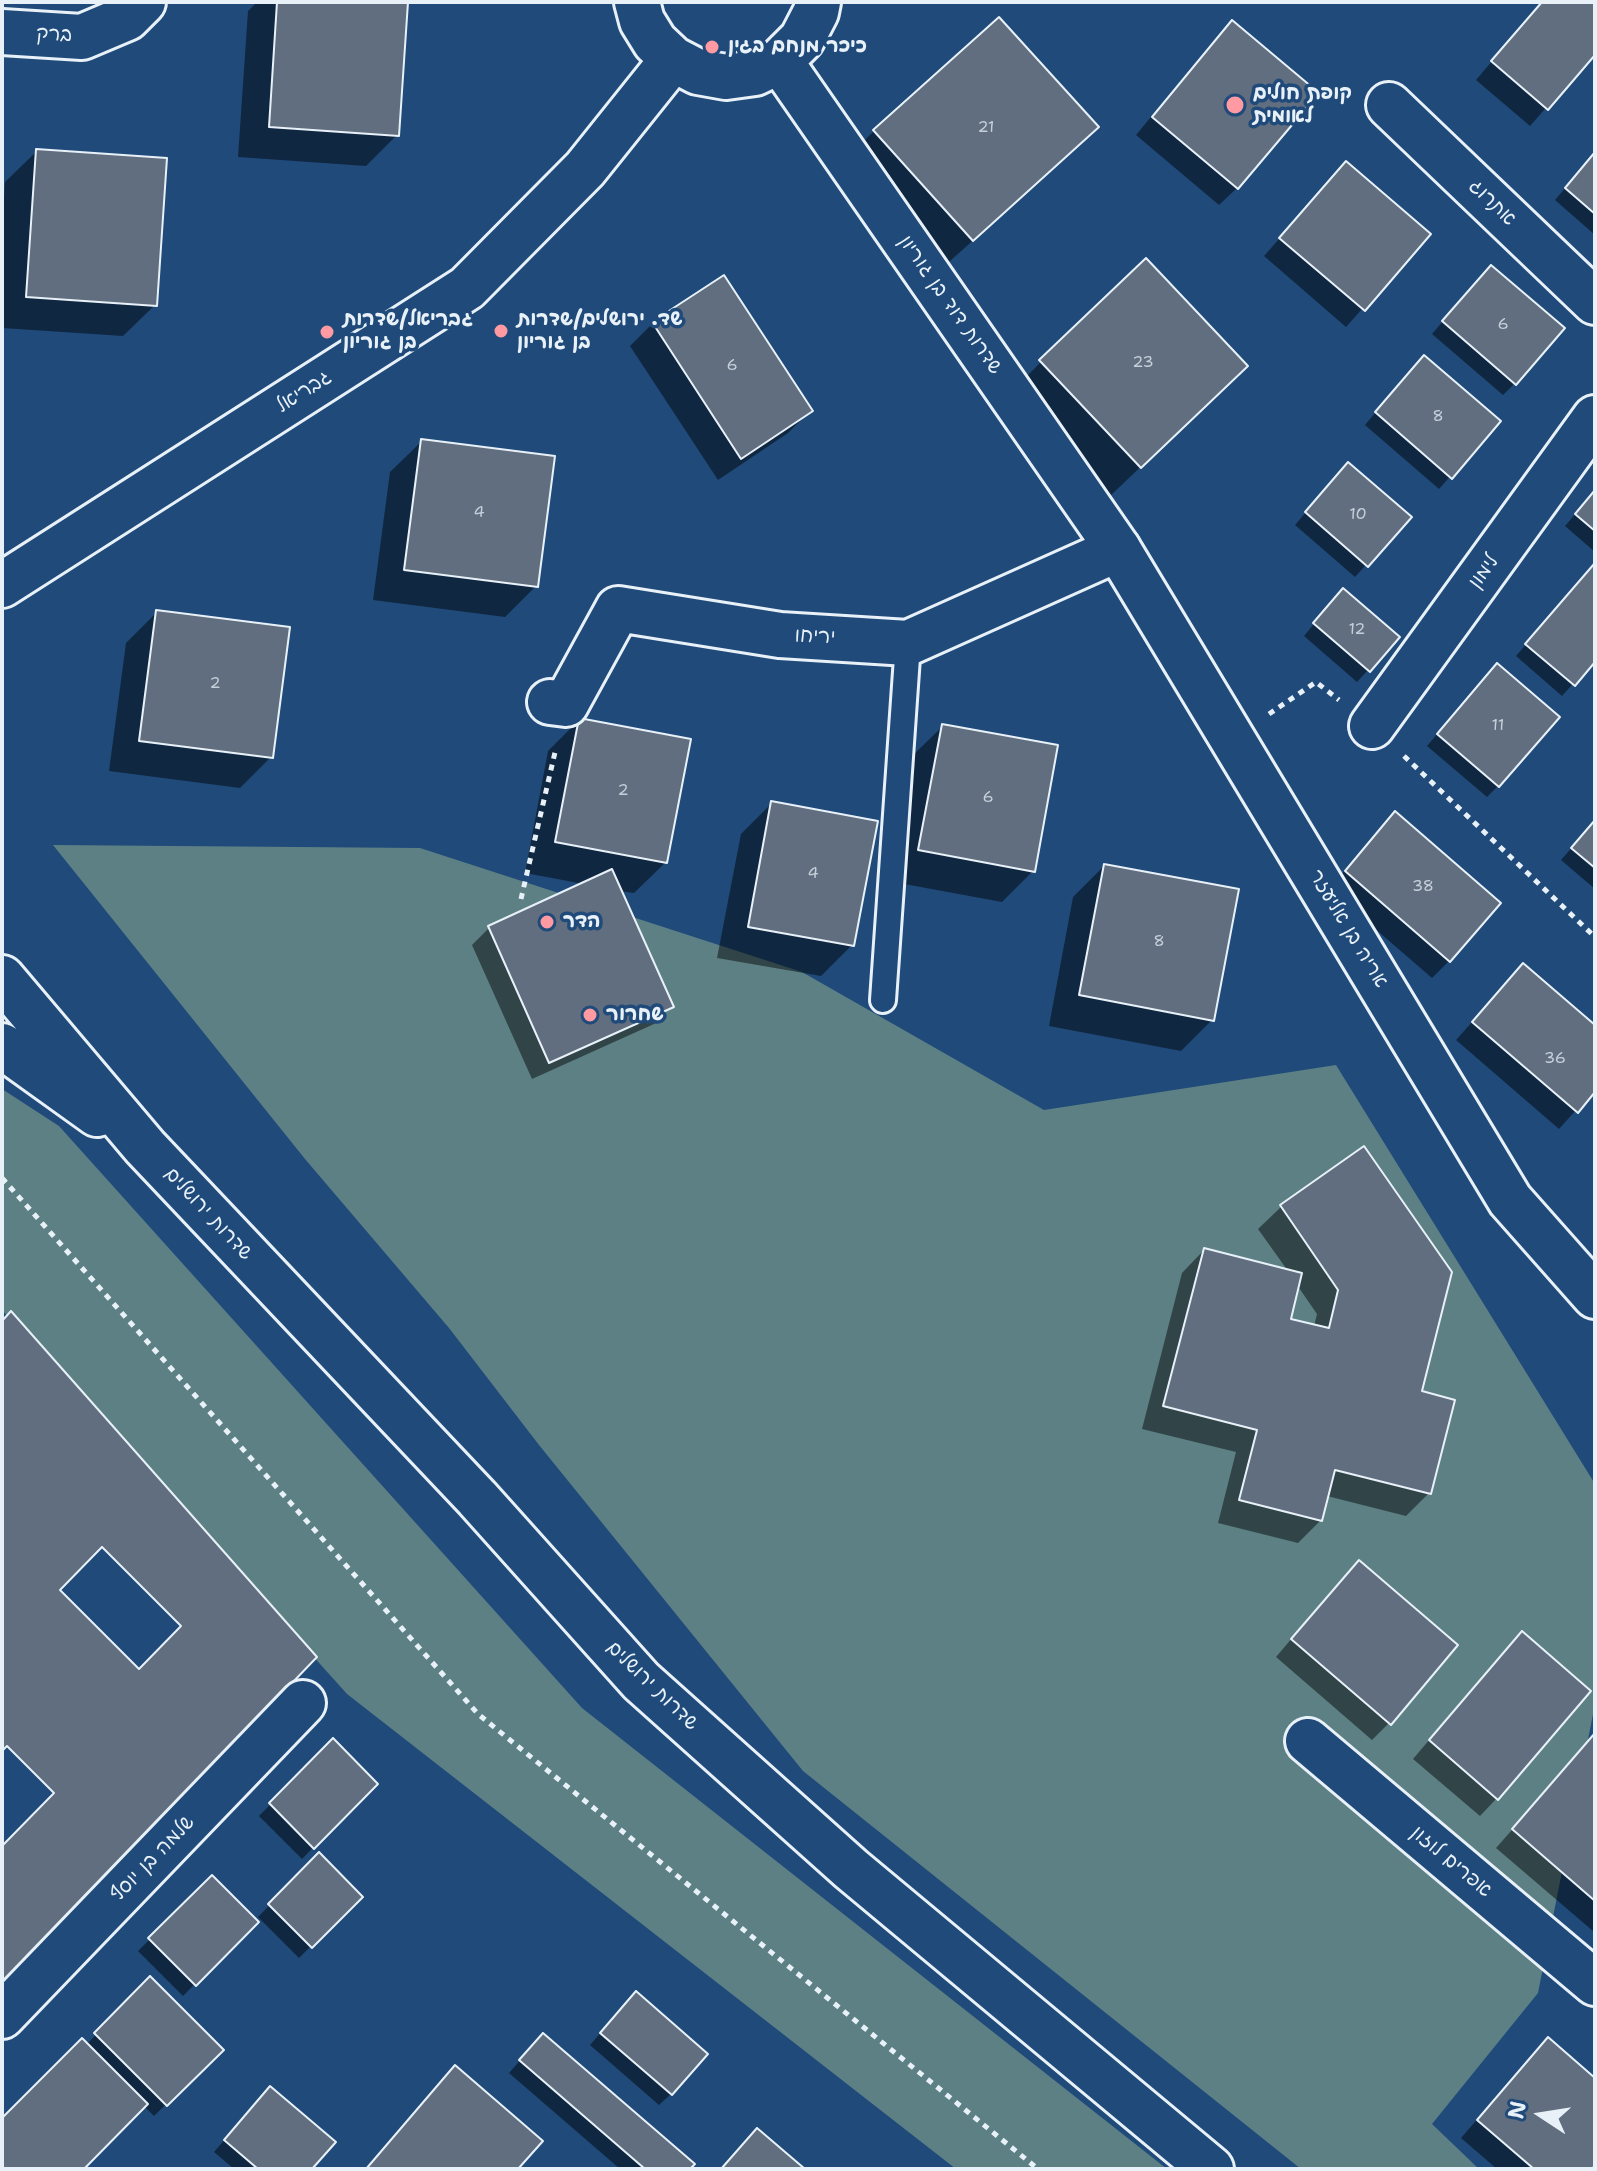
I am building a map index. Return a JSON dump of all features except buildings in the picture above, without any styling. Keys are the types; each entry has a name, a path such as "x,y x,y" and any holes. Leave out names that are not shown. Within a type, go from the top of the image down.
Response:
{"street":[{"name":"ברק","path":"2,32 82,37 127,18 143,2"},
{"path":"637,2 642,21 655,42 673,59 698,72 726,77 755,73 780,61 802,39 821,5"},
{"name":"גבריאל","path":"2,585 467,288 585,169 673,59"},
{"name":"שדרות דוד בן גוריון","path":"780,61 1118,549"},
{"name":"אתרוג","path":"1389,105 1595,302"},
{"name":"לימון","path":"1372,726 1595,418"},
{"name":"יריחו","path":"558,703 618,609 780,635 908,643 1118,549"},
{"name":"אריה בן אליעזר","path":"1118,549 1510,1200 1595,1296"},
{"name":"שדרות ירושלים","path":"2,978 145,1147 477,1498 641,1681 851,1869 1211,2169"},
{"name":"שדרות ירושלים","path":"2,1046 145,1147"},
{"name":"שלמה בן יוסף","path":"2,2016 303,1703"},
{"name":"אפרים לוזון","path":"1308,1741 1595,1983"}],"lane":[{"path":"883,1000 908,643"}],"path":[{"path":"1233,738 1316,682 1372,726 1595,937"},
{"path":"521,899 558,703"},
{"path":"2,1178 478,1714 1038,2169"}],"green space":[{"path":"53,845 420,848 802,972 1044,1110 1336,1065 1595,1484 1595,1704 1538,1993 1432,2124 1479,2169 1301,2169 803,1771 539,1445 449,1328 305,1159"},
{"path":"2,1089 59,1126 582,1708 1167,2169 956,2169 347,1694 2,1310"}],"place":[{"name":"כיכר מנחם בגין","path":"712,47"},
{"name":"קופת חולים לאומית","path":"1235,105"},
{"name":"שד. ירושלים/שדרות בן גוריון","path":"501,331"},
{"name":"גבריאל/שדרות בן גוריון","path":"327,332"},
{"name":"הדר","path":"547,922"},
{"name":"שחרור","path":"590,1015"}]}
